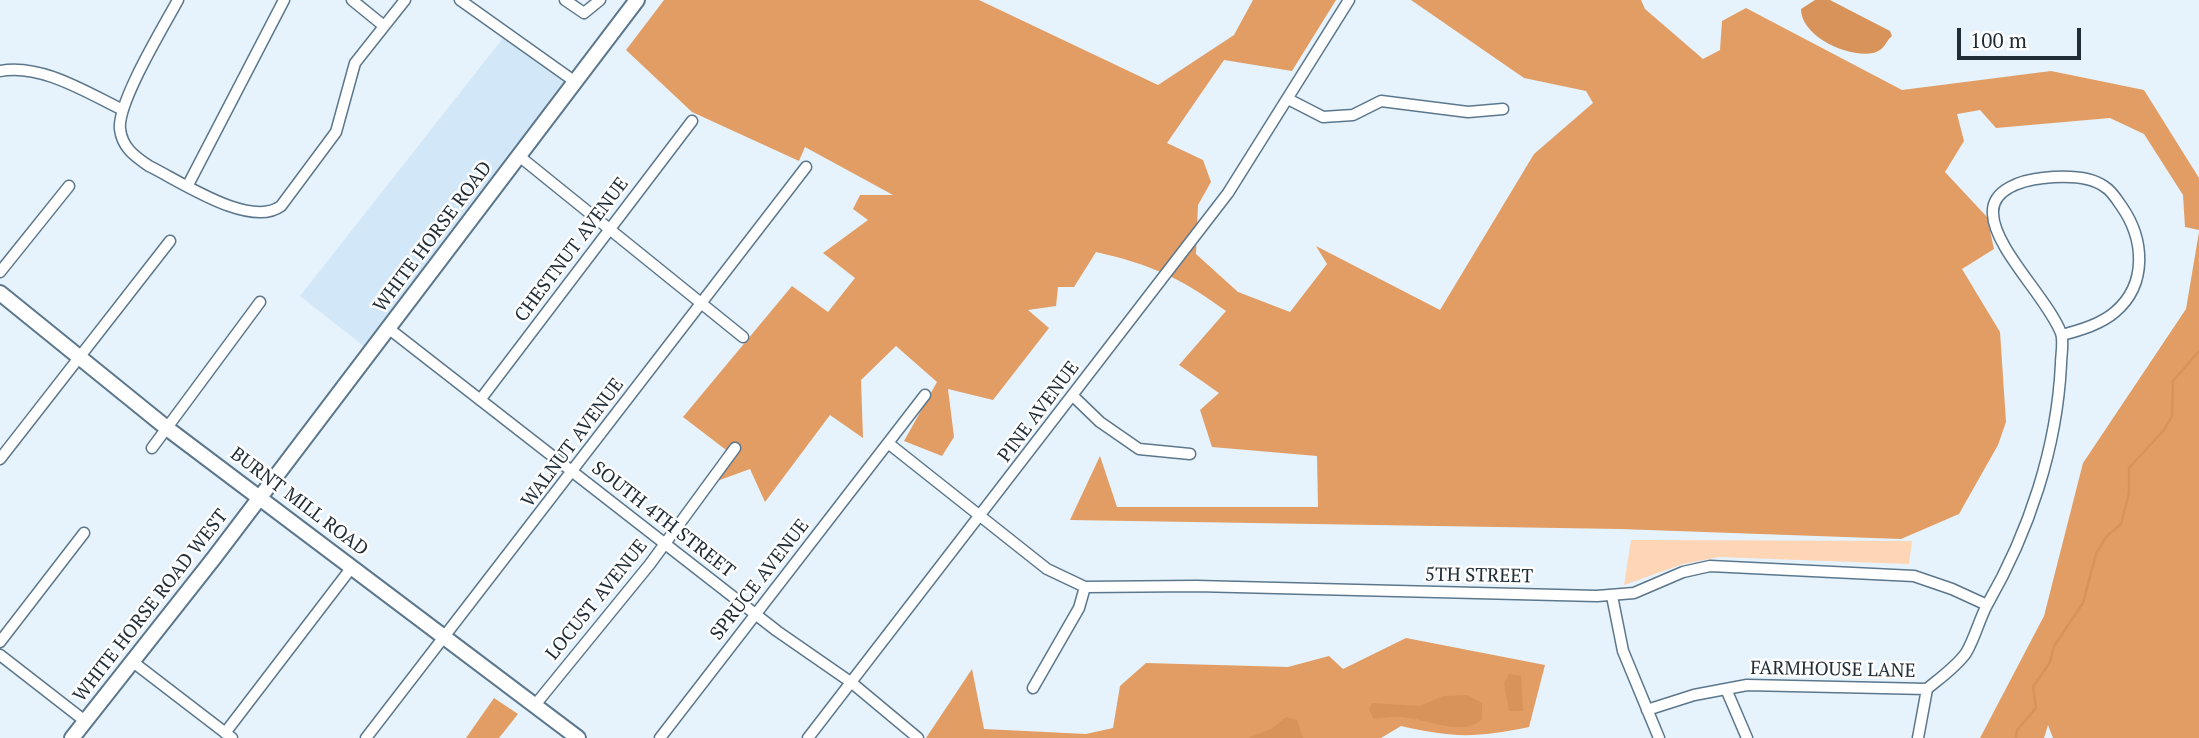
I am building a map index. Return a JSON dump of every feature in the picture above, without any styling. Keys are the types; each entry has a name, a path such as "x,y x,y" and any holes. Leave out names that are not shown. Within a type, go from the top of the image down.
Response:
{"main road":[{"name":"WHITE HORSE ROAD","path":"260,497 637,0"},
{"name":"BURNT MILL ROAD","path":"0,293 168,429 578,738"},
{"name":"WHITE HORSE ROAD WEST","path":"72,738 260,497"}],"street":[{"path":"178,0 121,109 120,129 127,148 149,166 243,212 265,213 281,206 336,132 352,69 405,0"},
{"path":"188,185 284,0"},
{"path":"352,0 384,26"},
{"path":"565,0 584,13 600,0"},
{"name":"PINE AVENUE","path":"808,738 1228,193 1349,0"},
{"path":"464,1 575,81"},
{"path":"0,71 19,67 81,90 121,109"},
{"path":"1288,99 1323,117 1353,115 1381,101 1468,112 1503,109"},
{"name":"CHESTNUT AVENUE","path":"480,400 692,121"},
{"path":"519,156 743,337"},
{"name":"WALNUT AVENUE","path":"366,738 574,472 700,302 806,167"},
{"path":"2041,178 2082,179 2106,187 2132,222 2138,236 2139,268 2128,298 2116,311 2101,321 2062,335 2007,247 1993,218 1994,203 2004,191 2021,182 2041,178"},
{"path":"0,272 69,186"},
{"path":"0,459 170,241"},
{"path":"152,448 260,302"},
{"name":"SOUTH 4TH STREET","path":"388,328 756,614 852,683 918,738"},
{"name":"FARMHOUSE LANE","path":"1647,710 1747,685 1927,689 1965,653 1987,605 2008,569 2033,504 2056,423 2062,335"},
{"name":"SPRUCE AVENUE","path":"660,738 925,395"},
{"path":"1073,396 1100,422 1139,449 1190,454"},
{"name":"5TH STREET","path":"888,443 1046,569 1085,587 1196,586 1612,596 1634,593 1683,572 1710,566 1914,576 1987,605"},
{"name":"LOCUST AVENUE","path":"535,705 665,543 735,448"},
{"path":"0,642 84,533"},
{"path":"132,662 228,735 352,567"},
{"path":"1033,688 1079,608 1085,587"},
{"path":"1612,596 1623,651 1659,738"},
{"path":"0,655 85,721"},
{"path":"1726,689 1747,738"},
{"path":"1918,738 1927,689"}],"shaded area":[{"path":"664,0 979,0 1158,85 1234,35 1253,0 1336,0 1292,71 1224,60 1167,143 1203,160 1211,182 1198,205 1196,254 1238,292 1290,312 1327,264 1316,246 1440,310 1534,154 1593,103 1586,91 1524,78 1411,0 1641,0 1645,9 1703,59 1720,50 1722,21 1746,8 1902,90 2051,71 2144,90 2199,178 2199,230 2185,227 2183,195 2144,134 2110,118 1996,128 1980,110 1957,114 1964,141 1945,172 1987,217 1994,249 1962,269 2000,332 2006,422 1998,445 1959,514 1901,539 1620,529 1070,520 1100,456 1117,507 1318,507 1317,456 1212,447 1200,410 1219,393 1179,365 1226,311 1194,289 1164,274 1096,252 1074,287 1058,287 1056,306 1028,310 1049,328 993,400 948,389 954,437 942,456 904,441 937,382 896,346 861,380 863,438 830,415 765,502 750,469 717,481 730,453 683,417 792,286 828,312 855,278 823,253 868,220 853,209 860,195 893,195 805,147 799,161 692,112 626,50"},
{"path":"1815,0 1830,0 1890,31 1892,36 1882,48 1873,53 1863,54 1840,49 1817,37 1803,19 1801,9"},
{"path":"507,33 574,81 370,351 300,296"},
{"path":"2199,232 2199,738 2053,738 2048,725 2044,738 1980,738 2044,616 2083,463 2186,309"},
{"path":"1631,540 1912,541 1909,564 1719,557 1683,564 1624,585"},
{"path":"1406,638 1545,665 1529,727 1465,735 1401,726 1381,738 926,738 972,669 984,729 1086,734 1113,728 1120,686 1146,663 1288,667 1329,656 1343,669"},
{"path":"1509,674 1521,676 1523,711 1509,711 1504,683"},
{"path":"1467,695 1482,703 1482,719 1465,727 1443,726 1402,717 1374,719 1369,710 1372,703 1420,706 1443,696"},
{"path":"494,698 518,714 499,738 466,738"},
{"path":"1286,717 1297,720 1303,738 1248,738 1271,729"}],"waterway":[{"path":"2016,738 2017,730 2036,708 2033,687 2050,662 2054,646 2083,603 2096,554 2106,537 2121,524 2129,493 2129,468 2164,430 2172,416 2173,381 2199,351"}]}
